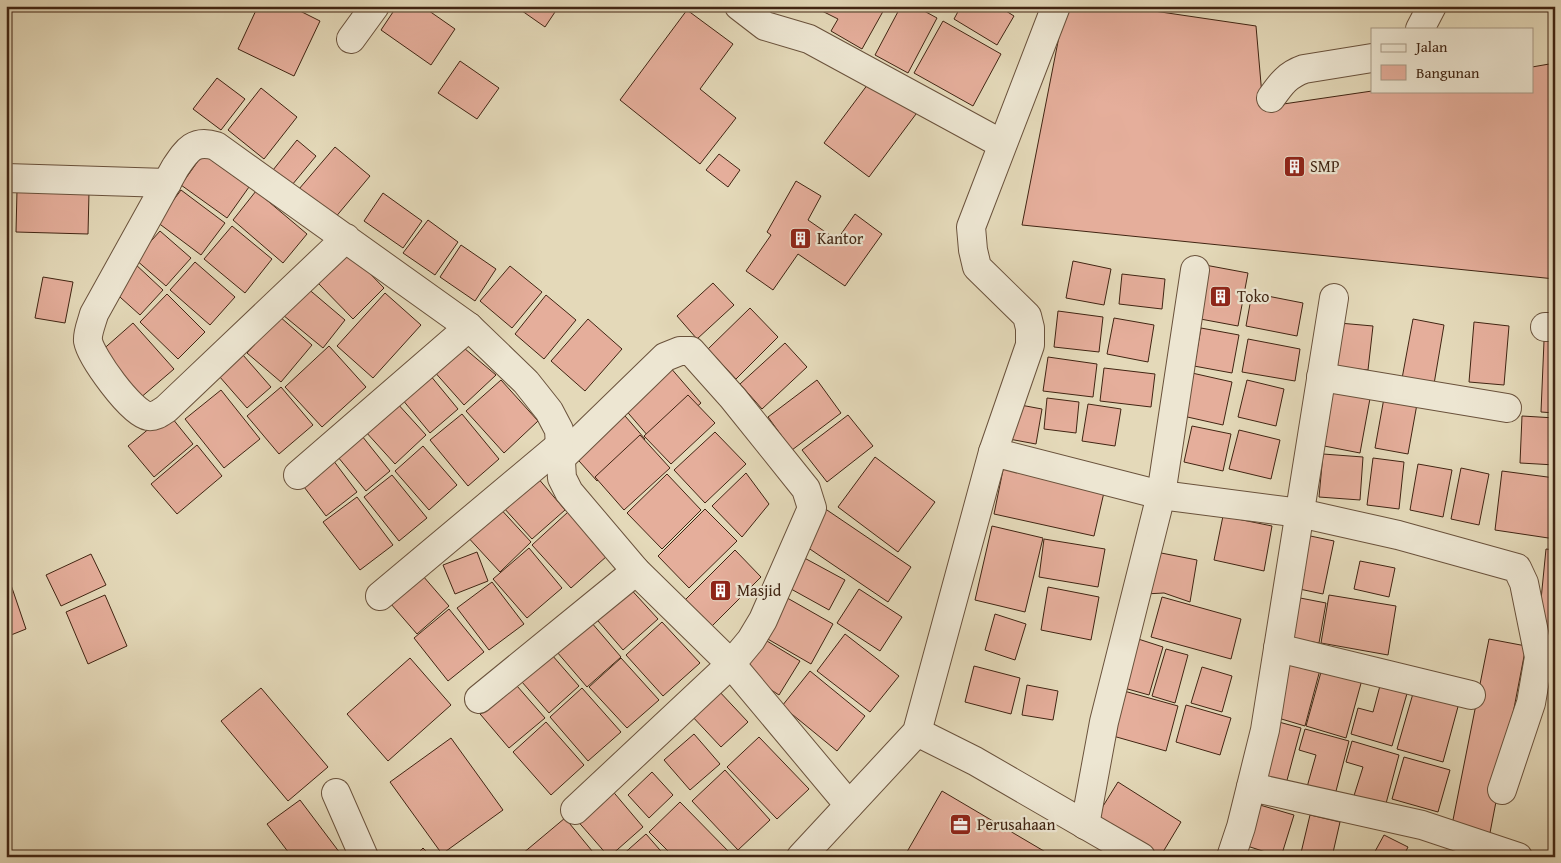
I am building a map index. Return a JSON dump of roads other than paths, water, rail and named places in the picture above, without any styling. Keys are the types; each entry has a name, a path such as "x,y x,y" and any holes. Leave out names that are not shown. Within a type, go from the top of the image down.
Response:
{"street":[{"path":"351,39 375,6"},
{"path":"739,6 770,16 1002,144"},
{"path":"801,857 917,732 992,452 1030,345 1030,328 1027,316 977,267 971,228 1056,6"},
{"path":"1421,28 1432,6"},
{"path":"1271,98 1283,80 1293,73 1304,69 1371,58"},
{"path":"346,238 166,409 156,415 148,416 129,402 92,354 88,338 94,314 184,154 191,147 204,142 216,146 346,238 469,326 526,382 549,411 559,430 562,478 569,492 636,570 731,664 850,805"},
{"path":"6,178 167,183"},
{"path":"1085,824 1104,722 1161,495 1195,270"},
{"path":"1231,857 1242,827 1265,730 1334,298"},
{"path":"298,475 469,326"},
{"path":"380,596 559,452 665,357 680,351 691,351 728,392 806,490 812,508 763,620 751,640 731,664 575,810"},
{"path":"1321,377 1507,408"},
{"path":"992,452 1161,495 1300,513 1407,538 1517,568 1524,583 1539,657 1531,703 1502,790"},
{"path":"479,699 636,570"},
{"path":"1278,648 1471,695"},
{"path":"917,732 975,761 1141,857"},
{"path":"1251,787 1422,825 1518,857"},
{"path":"336,793 364,857"}],"place":[{"name":"SMP","path":"1294,166"},
{"name":"Kantor","path":"801,238"},
{"name":"Toko","path":"1221,296"},
{"name":"Masjid","path":"721,590"},
{"name":"Perusahaan","path":"961,824"}]}
